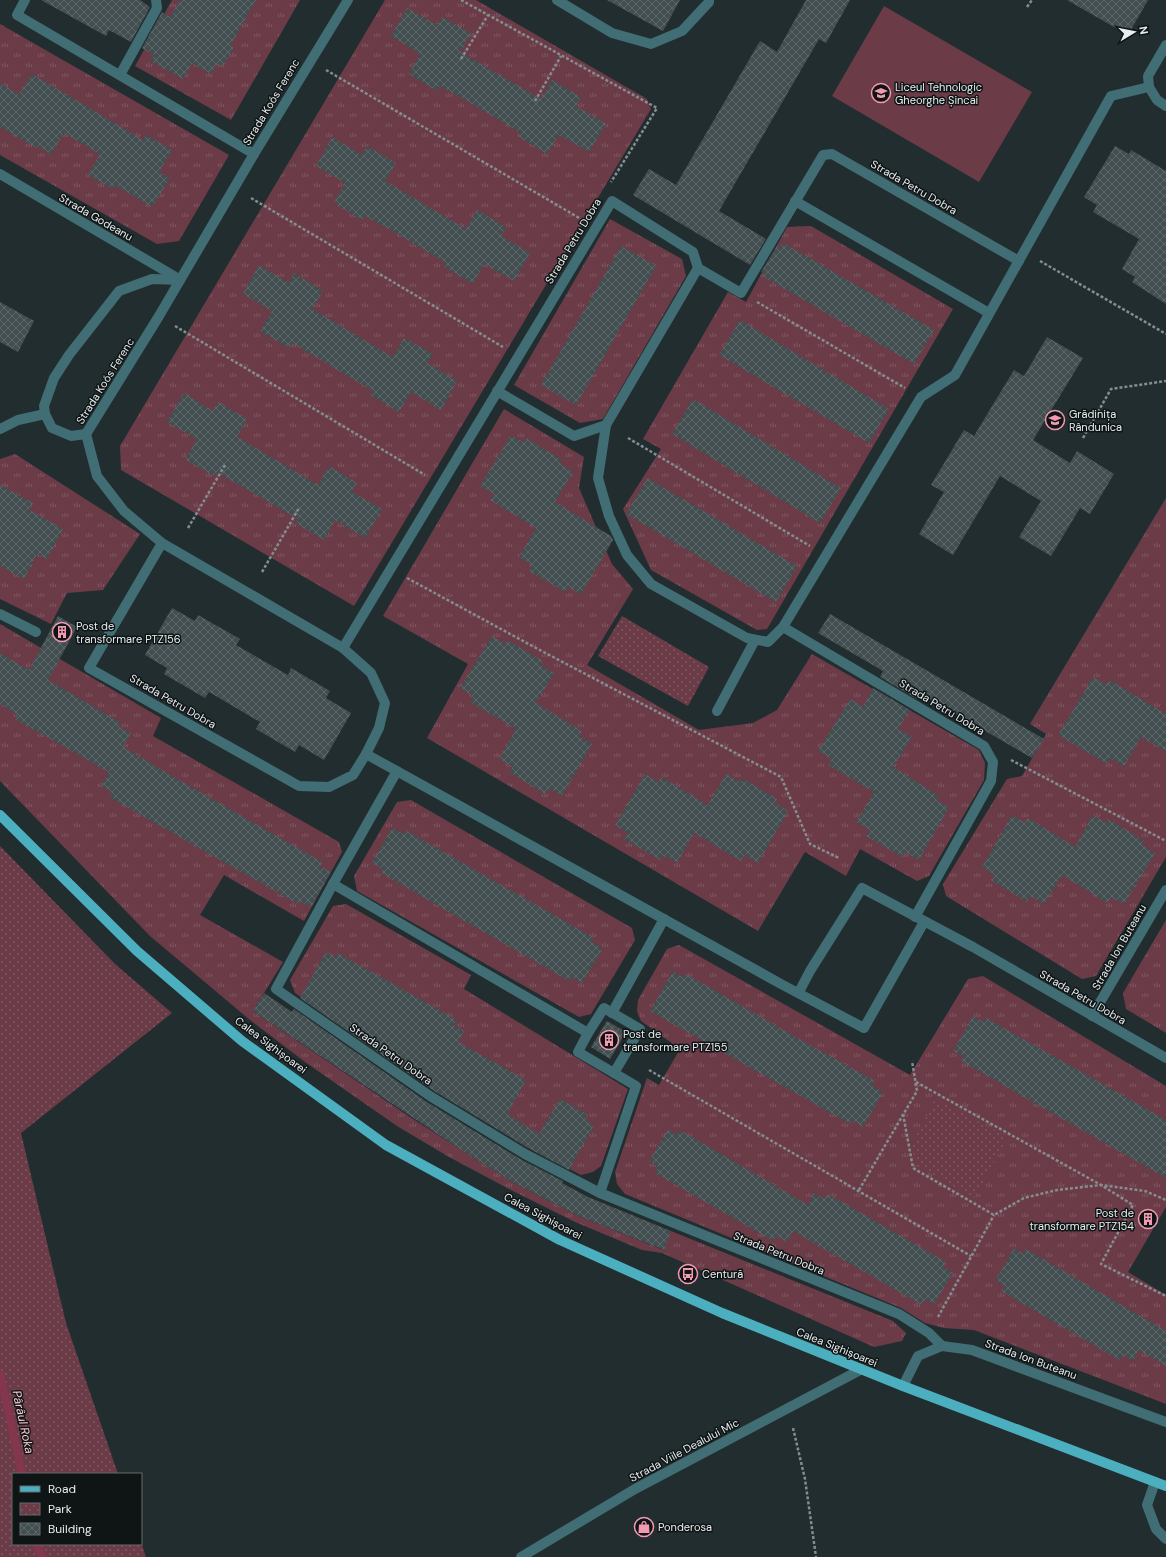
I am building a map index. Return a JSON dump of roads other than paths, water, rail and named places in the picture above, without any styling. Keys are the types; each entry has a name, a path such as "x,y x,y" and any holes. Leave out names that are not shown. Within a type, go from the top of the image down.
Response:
{"main road":[{"name":"Calea Sighișoarei","path":"0,815 137,951 242,1041 386,1146 560,1240 722,1313 903,1386 1166,1486"}],"street":[{"path":"25,0 17,15 254,154"},
{"path":"120,75 157,8 156,0"},
{"name":"Strada Koós Ferenc","path":"45,414 52,428 70,436 86,434 348,0"},
{"path":"557,0 612,33 651,44 682,31 709,0"},
{"path":"1166,45 1148,76 1149,87 1157,100 1166,106"},
{"path":"698,268 606,425 598,478 609,516 627,555 651,584 747,638 768,642 783,627 921,397 955,375 1111,96 1149,87"},
{"name":"Strada Petru Dobra","path":"344,648 612,201 693,252 698,268 741,293 822,156 832,154 1019,261"},
{"name":"Strada Godeanu","path":"0,174 180,280"},
{"path":"795,201 989,313"},
{"path":"0,429 18,420 45,414 44,406 54,378 69,355 119,291 152,279 180,280"},
{"path":"498,391 574,436 606,425"},
{"name":"Strada Petru Dobra","path":"86,434 97,476 124,511 162,543 344,648 371,673 385,703 379,728 366,754 353,775 329,787 298,786 89,668 162,543"},
{"path":"0,614 36,632"},
{"name":"Strada Petru Dobra","path":"366,754 864,1028 991,781 993,762 984,746 783,627"},
{"path":"717,711 755,640"},
{"name":"Strada Petru Dobra","path":"397,771 276,989 430,1096 525,1154 600,1193 899,1314 929,1333 942,1346"},
{"path":"333,884 588,1033"},
{"name":"Strada Petru Dobra","path":"799,992 810,971 862,888 973,947 1166,1058"},
{"name":"Strada Ion Buteanu","path":"1092,1016 1166,890"},
{"path":"612,1013 664,919"},
{"path":"600,1193 636,1086 578,1052 604,1008 640,1029 614,1073"},
{"path":"903,1386 918,1356 942,1346"},
{"name":"Strada Ion Buteanu","path":"942,1346 972,1350 1166,1422"},
{"name":"Strada Viile Dealului Mic","path":"521,1557 635,1489 862,1369"},
{"path":"1155,1482 1147,1505 1156,1529 1166,1539"}],"waterway":[{"name":"Pârâul Roka","path":"0,1374 22,1473"},
{"name":"Pârâul Roka","path":"37,1545 43,1557"}],"place":[{"name":"Liceul Tehnologic Gheorghe Șincai","path":"881,93"},
{"name":"Grădinița Rândunica","path":"1055,420"},
{"name":"Post de transformare PTZ156","path":"62,632"},
{"name":"Post de transformare PTZ155","path":"609,1040"},
{"name":"Post de transformare PTZ154","path":"1148,1219"},
{"name":"Centură","path":"688,1274"},
{"name":"Ponderosa","path":"644,1527"}]}
